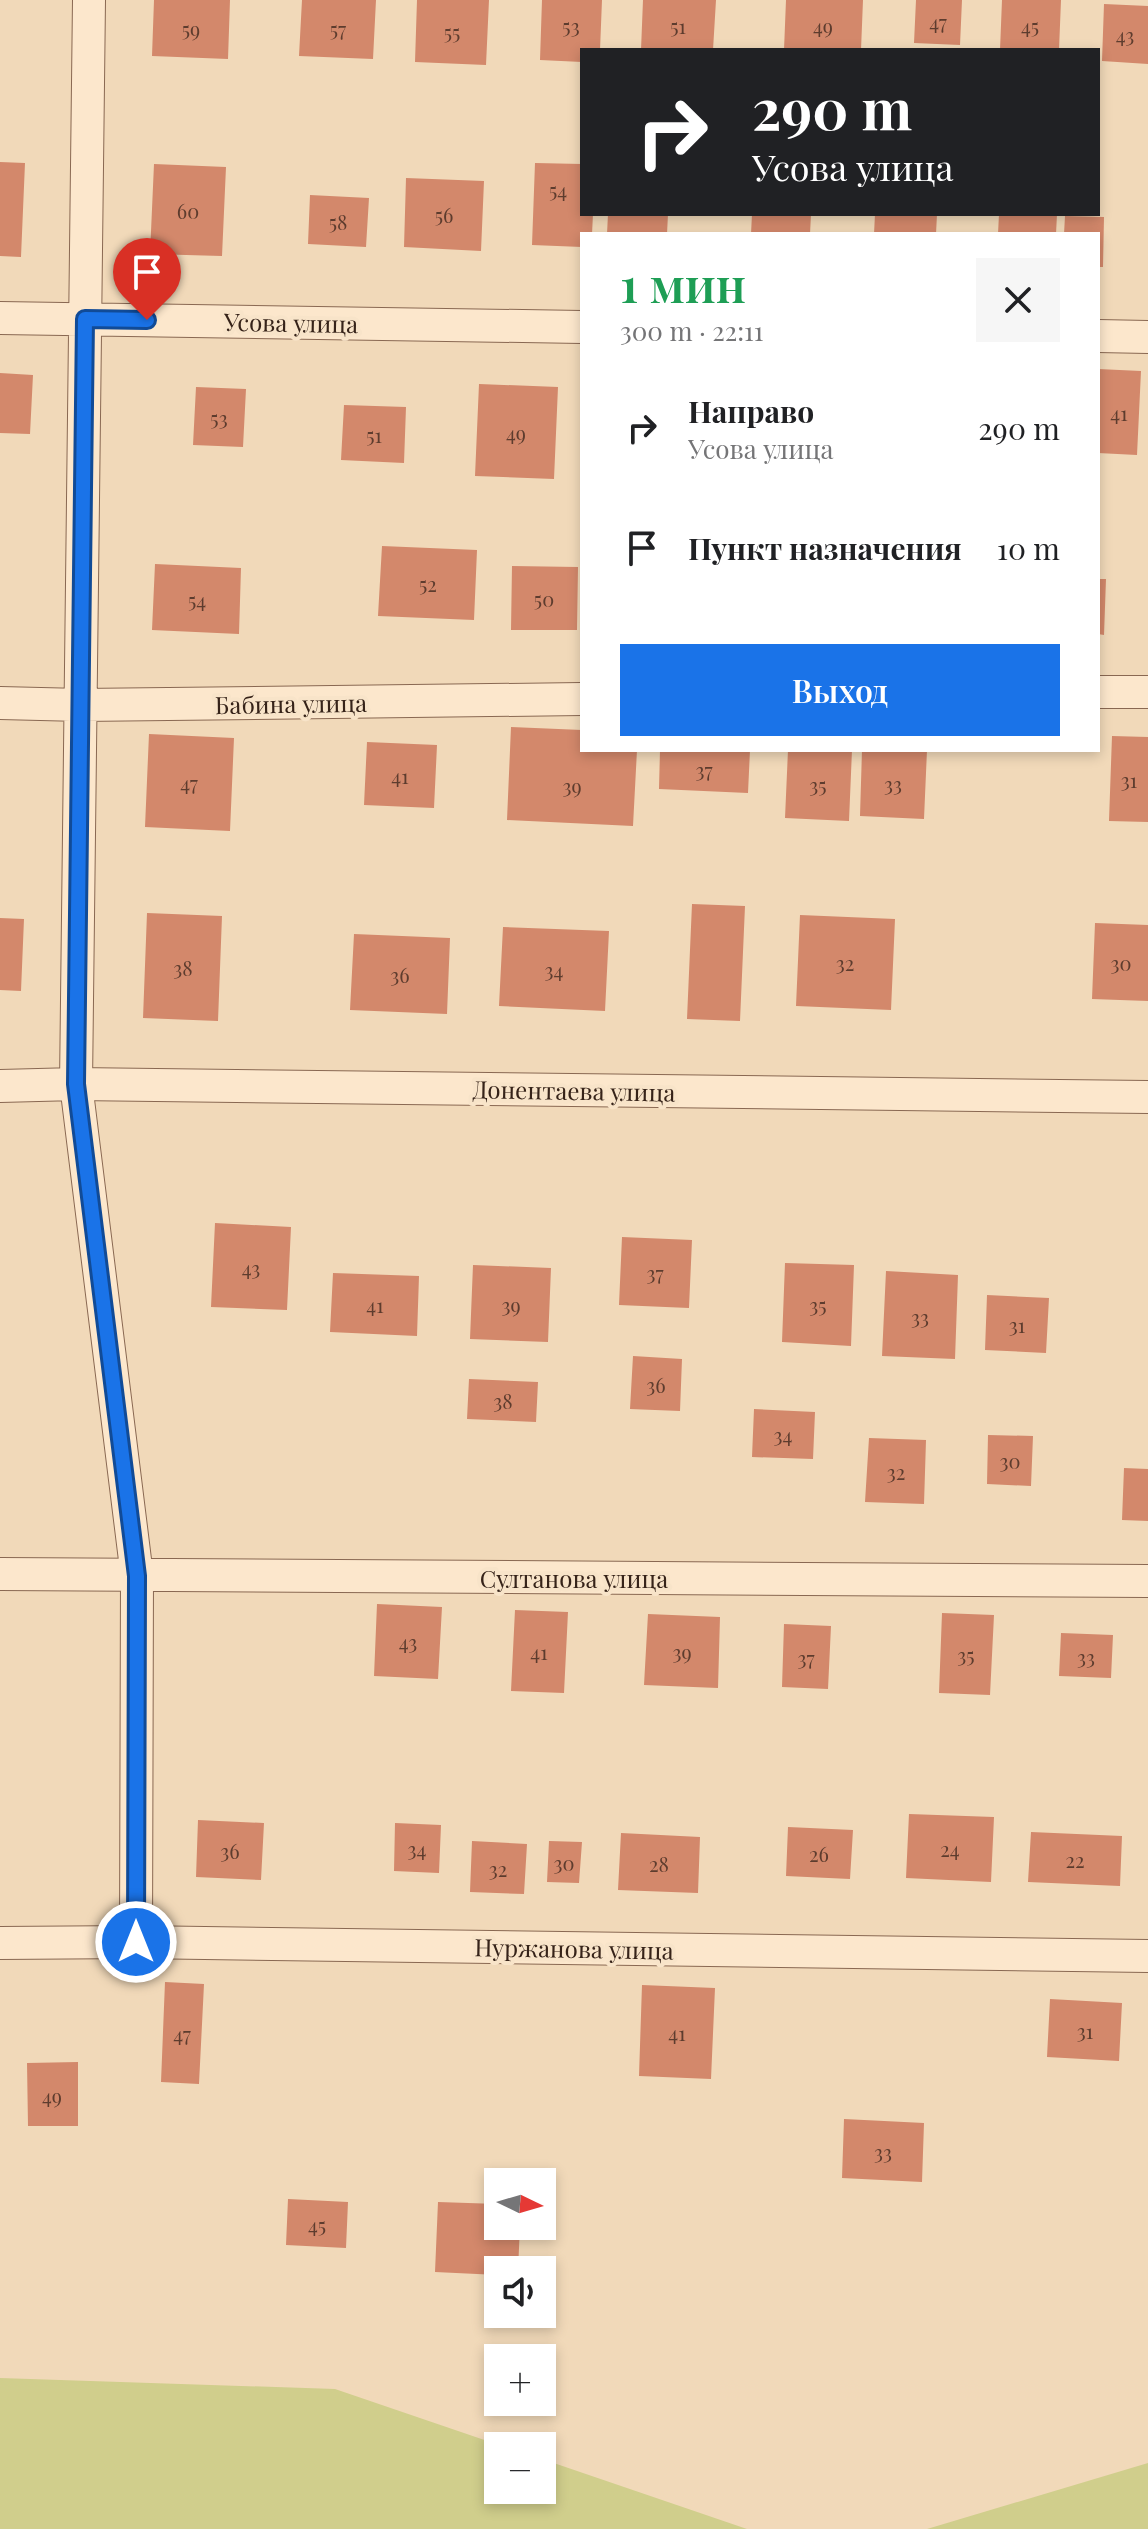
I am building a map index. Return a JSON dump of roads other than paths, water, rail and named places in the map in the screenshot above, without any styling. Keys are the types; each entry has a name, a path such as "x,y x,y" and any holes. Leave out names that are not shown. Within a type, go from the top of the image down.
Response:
{"street":[{"path":"89,0 76,1084 137,1576 136,1942"},
{"name":"Усова улица","path":"0,318 580,327"},
{"path":"1100,336 1148,337"},
{"path":"1100,692 1148,692"},
{"name":"Бабина улица","path":"0,703 81,705 580,699"},
{"name":"Донентаева улица","path":"0,1086 76,1084 1148,1097"},
{"name":"Султанова улица","path":"0,1574 1148,1581"},
{"name":"Нуржанова улица","path":"0,1943 136,1942 1148,1956"}]}
